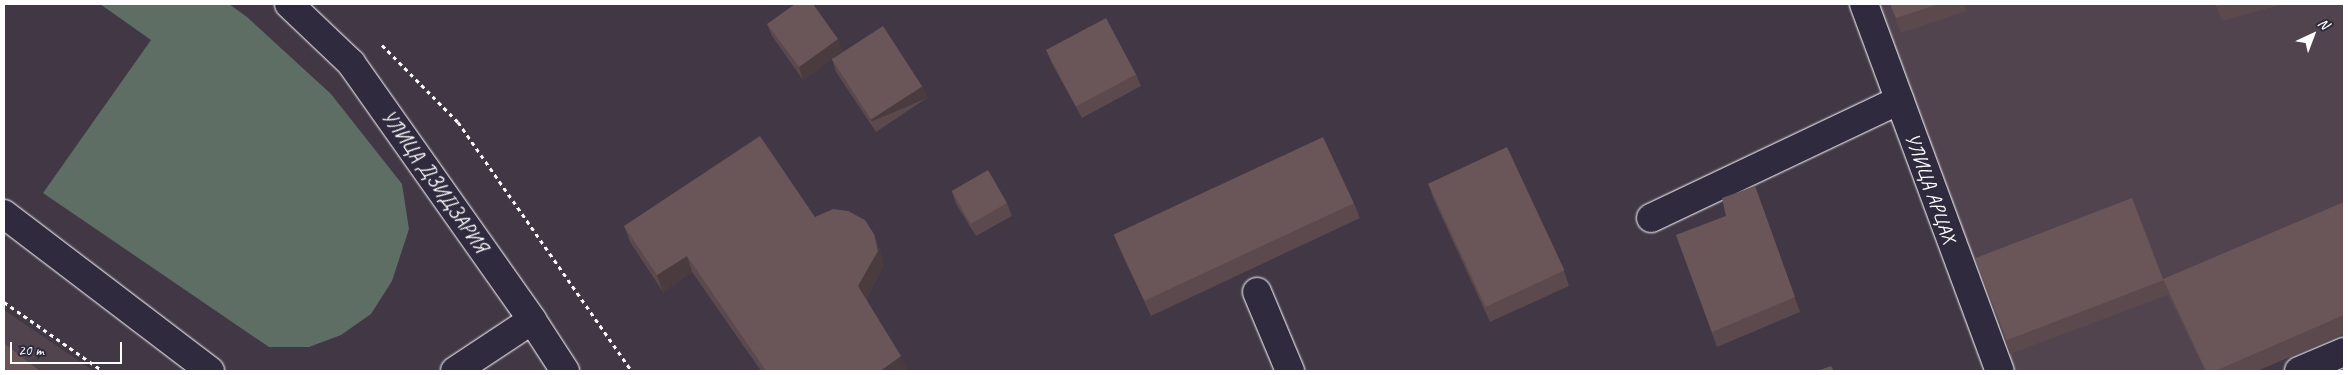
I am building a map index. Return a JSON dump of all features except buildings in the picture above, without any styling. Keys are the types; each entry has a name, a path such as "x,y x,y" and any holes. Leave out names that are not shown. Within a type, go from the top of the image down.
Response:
{"main road":[{"name":"УЛИЦА ДЗИДЗАРИЯ","path":"290,4 351,63 532,320 565,371"},
{"name":"УЛИЦА АРЦАХ","path":"1864,4 2000,371"},
{"path":"1651,218 1899,100"},
{"path":"4,214 210,371"},
{"path":"1256,292 1290,371"},
{"path":"455,371 532,320"},
{"path":"2299,371 2344,352"}],"path":[{"path":"376,38 458,122 632,371"},
{"path":"4,302 103,371"}],"shaded area":[{"path":"1875,4 2344,4 2344,326 2238,371 2010,371"},
{"path":"4,310 94,371 4,371"}],"green space":[{"path":"100,4 229,4 247,17 331,94 402,184 409,229 392,281 371,314 341,335 309,347 269,347 43,193 151,40"}]}
